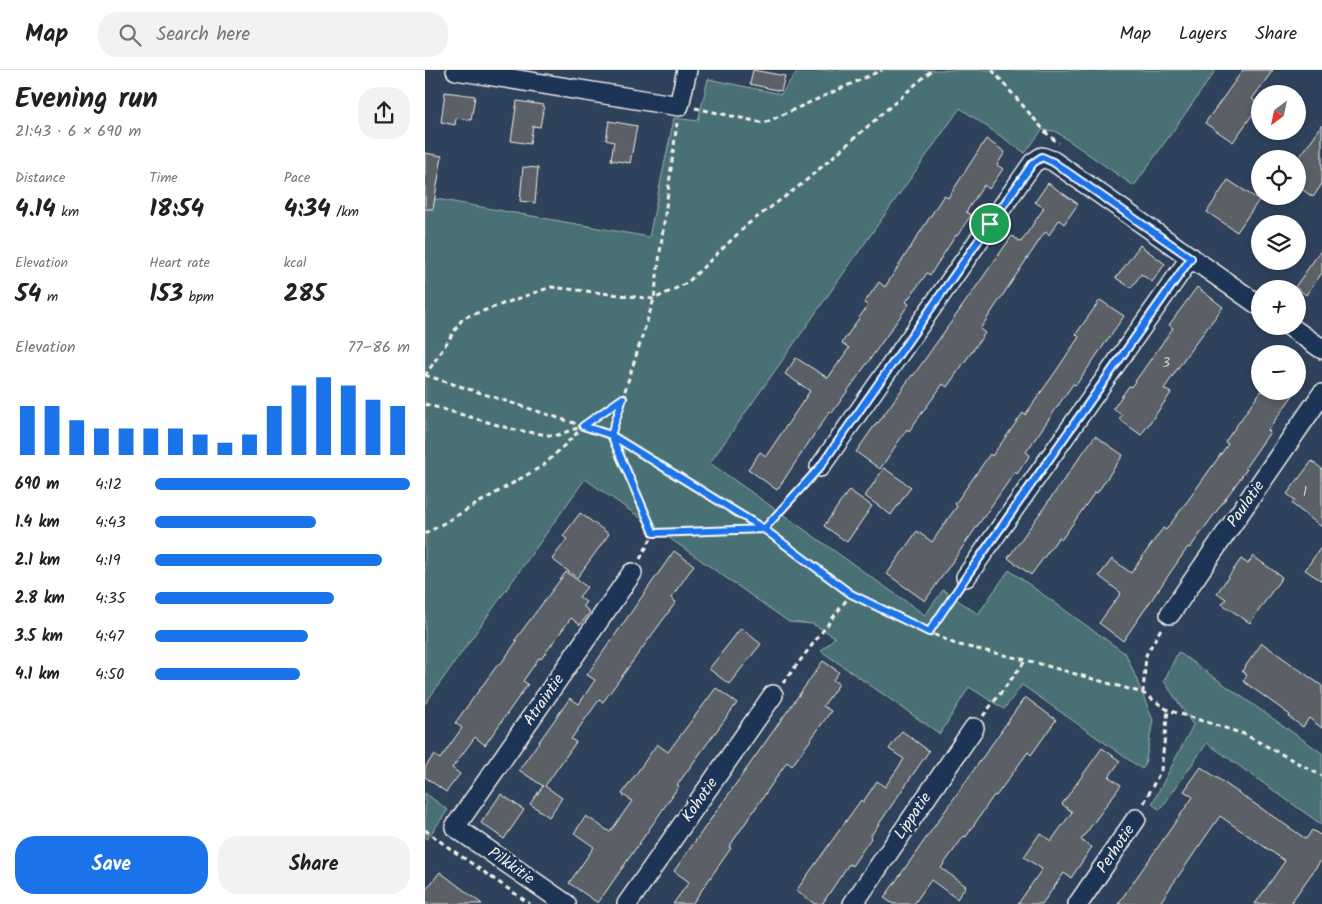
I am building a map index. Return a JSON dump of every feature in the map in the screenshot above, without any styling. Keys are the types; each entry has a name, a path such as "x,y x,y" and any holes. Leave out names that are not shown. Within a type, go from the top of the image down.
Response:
{"street":[{"path":"457,70 679,106 687,70"},
{"path":"820,467 1033,163 1042,157 1053,162 1251,300"},
{"path":"966,577 1191,258"},
{"path":"1302,335 1322,349"},
{"name":"Paulatie","path":"1170,614 1322,394"},
{"name":"Atraintie","path":"455,828 632,573"},
{"name":"Kohotie","path":"627,904 773,695"},
{"name":"Lippatie","path":"853,904 974,728"},
{"name":"Perhotie","path":"1078,904 1136,819"},
{"name":"Pilkkitie","path":"455,828 566,904"}],"path":[{"path":"654,533 611,435 654,299 679,106 764,123 881,70"},
{"path":"933,70 802,184 748,224 687,283 654,299 551,287 463,318 425,376 611,435 764,529 851,594 955,644 1026,660 1143,693 1168,710 1244,734 1322,776"},
{"path":"992,70 1049,136 1062,145"},
{"path":"425,534 544,465 583,426 623,398"},
{"path":"425,404 515,430 555,436 583,426"},
{"path":"654,533 764,529 820,467"},
{"path":"632,573 654,533"},
{"path":"929,632 966,577"},
{"path":"773,695 851,594"},
{"path":"1143,693 1146,655 1170,614"},
{"path":"974,728 1026,660"},
{"path":"1136,819 1161,770 1168,710"},
{"path":"425,830 445,846 530,904"}],"green space":[{"path":"798,70 1216,70 1134,186 1055,131 1042,130 1025,153 960,108 710,463 925,615 943,590 978,614 1009,570 1126,654 1153,720 1145,765 1142,769 1022,685 1004,709 969,687 940,734 821,651 835,637 813,624 789,622 585,479 425,704 425,197 649,237 674,118 698,121 708,79 781,94"},
{"path":"1178,652 1322,753 1322,825 1207,743 1160,810 1152,804 1193,725 1164,681"},
{"path":"425,793 448,810 427,839 425,838"}],"building":[{"path":"753,70 785,76 781,91 750,84"},
{"path":"1243,70 1273,70 1262,85 1251,85 1251,117 1233,142 1205,123"},
{"path":"445,92 475,96 471,120 456,118 455,125 441,122"},
{"path":"517,101 544,105 540,127 533,126 530,144 511,141"},
{"path":"609,121 637,126 630,163 611,160 614,142 606,140"},
{"path":"1322,125 1322,184 1313,197 1306,192 1305,150"},
{"path":"986,139 1005,152 997,165 1003,169 989,189 984,185 966,212 971,215 957,236 930,275 927,273 906,302 909,304 832,413 830,411 777,490 748,469 760,452 766,456 810,391 785,374 796,358 828,378 849,348 842,343 868,305 864,303 879,282 885,287 944,195 948,198"},
{"path":"425,153 442,156 433,209 425,209"},
{"path":"523,167 538,168 535,203 520,201"},
{"path":"1228,180 1251,195 1251,205 1256,205 1237,232 1207,212"},
{"path":"1048,183 1078,204 1064,224 1059,220 1049,235 1045,232 980,329 985,333 947,387 943,384 909,431 907,429 880,469 856,452 913,376 1012,236 1021,242 1044,208 1035,202"},
{"path":"1140,245 1165,264 1152,282 1141,274 1131,288 1116,278"},
{"path":"1322,249 1322,273 1306,295 1306,280 1300,280"},
{"path":"1197,287 1223,307 1164,389 1171,393 1141,435 1119,419 1122,415 1113,409 1173,328 1169,325"},
{"path":"1100,300 1124,316 1076,385 1073,384 1026,452 1030,455 1017,474 1015,472 925,601 887,574 917,531 932,542 957,506 955,504 990,454 992,456 1023,413 1025,415 1056,371 1079,337 1076,334"},
{"path":"1255,400 1290,400 1268,430 1270,432 1245,468 1247,469 1190,548 1188,547 1123,641 1099,623 1121,593 1099,576 1112,559 1131,573 1163,528 1166,530 1194,492 1228,444 1225,442"},
{"path":"1095,436 1123,455 1062,539 1059,537 1031,575 1008,558"},
{"path":"1312,461 1322,469 1322,527 1292,504 1295,500 1287,494"},
{"path":"884,468 911,487 891,515 865,496"},
{"path":"849,490 872,506 847,542 824,526"},
{"path":"580,513 609,534 577,578 552,559 567,539 563,536"},
{"path":"1322,546 1322,581 1305,570"},
{"path":"674,551 694,565 671,598 676,602 603,702 599,700 571,739 576,742 545,786 562,798 549,817 530,804 543,786 519,770 570,698 579,704 595,680 587,675"},
{"path":"1253,556 1282,577 1250,623 1222,604 1226,599 1217,593 1241,559 1248,564"},
{"path":"566,572 587,587 579,597 586,602 583,606 590,612 580,625 571,618 541,659 539,658 523,681 528,684 485,745 475,737 452,768 460,774 446,792 425,777 425,767 434,755 440,759 462,728 455,723 499,663 500,665 517,641 515,640"},
{"path":"741,628 761,644 729,684 709,669"},
{"path":"1262,643 1322,686 1322,728 1309,718 1303,727 1289,717 1290,715 1243,681 1247,675 1242,671"},
{"path":"823,661 839,672 833,680 839,684 823,706 831,711 792,766 787,762 692,904 673,904 689,882 674,871"},
{"path":"716,688 737,703 677,785 679,786 598,903 569,883 594,847 574,833 586,816 610,832 632,801 622,794 657,744 668,752"},
{"path":"1025,697 1056,720 1031,755 1028,752 996,796 994,795 966,837 964,836 941,868 966,886 957,899 931,880 914,904 893,904 884,898"},
{"path":"902,731 929,751 852,866 849,864 822,904 815,904 796,891 861,800 863,802 877,781 885,787 904,759 889,749"},
{"path":"1102,748 1120,761 1109,777 1121,785 1081,840 1092,847 1071,878 1064,873 1042,904 1018,904 1042,869 1024,857 1040,833 1051,841 1072,812 1062,804"},
{"path":"1201,767 1306,839 1312,830 1322,836 1322,859 1290,904 1255,904 1285,861 1220,816 1159,904 1118,904 1193,797 1184,791"},
{"path":"501,794 524,810 504,839 481,823"},
{"path":"440,872 482,904 425,904 425,891"}],"route":[{"path":"990,224 820,467 764,529 611,435 623,398 583,426 611,435 654,533 764,529 851,594 929,632 1191,258 1053,162 1042,157 1033,163 990,224"}]}
